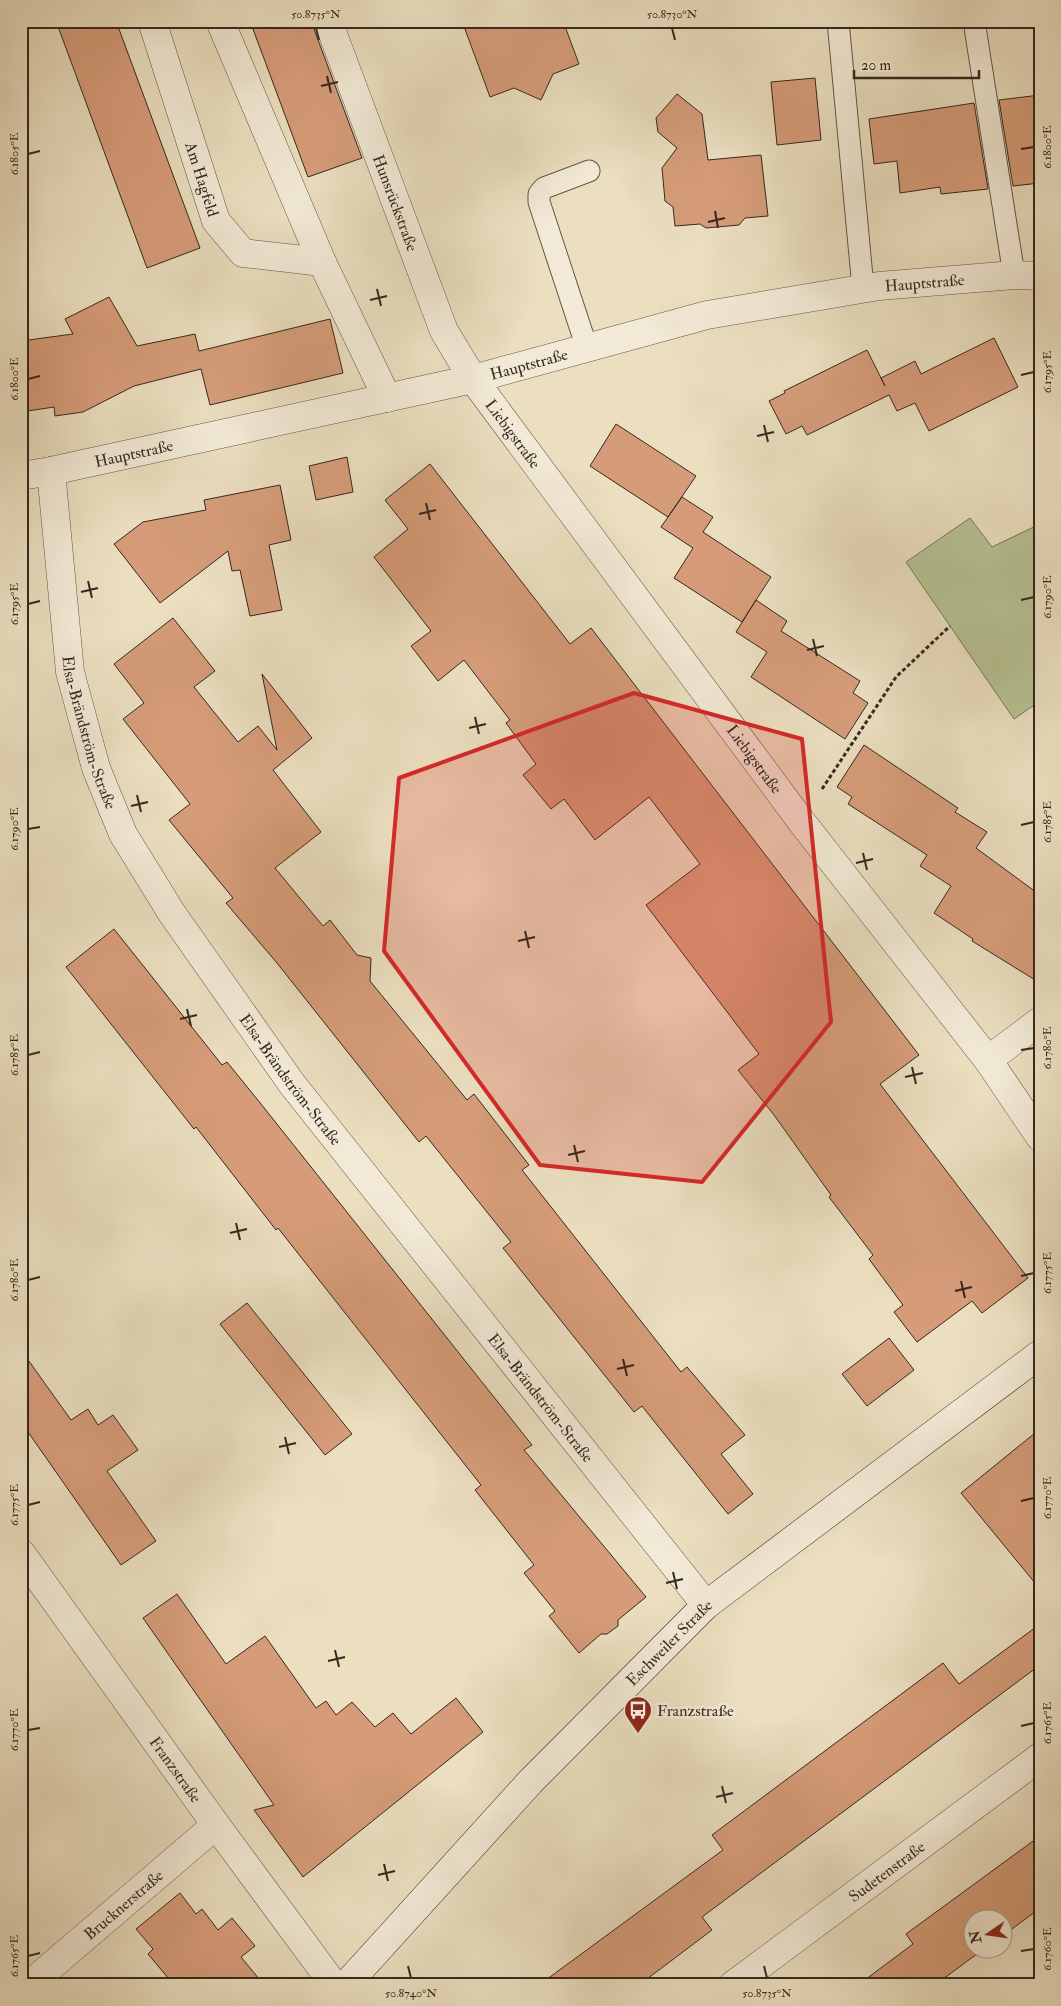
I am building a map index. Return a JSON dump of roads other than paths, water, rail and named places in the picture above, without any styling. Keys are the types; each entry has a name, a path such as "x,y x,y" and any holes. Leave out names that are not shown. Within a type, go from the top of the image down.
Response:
{"street":[{"name":"Am Hagfeld","path":"152,21 216,220 243,253 322,262"},
{"path":"220,21 322,262 387,398"},
{"name":"Hunsrückstraße","path":"328,21 444,331 473,379"},
{"name":"Hauptstraße","path":"21,476 473,379 707,315 863,288 1027,275"},
{"name":"Liebigstraße","path":"473,379 801,821 988,1060 1040,1137"},
{"name":"Elsa-Brändström-Straße","path":"50,471 70,672 96,768 123,834 171,912 292,1084 706,1605"},
{"path":"988,1060 1040,1021"},
{"name":"Eschweiler Straße","path":"346,1985 532,1781 706,1605 1040,1354"},
{"name":"Franzstraße","path":"21,1553 216,1825 334,1985"},
{"name":"Sudetenstraße","path":"733,1985 1040,1757"},
{"name":"Brucknerstraße","path":"30,1985 216,1825"}],"lane":[{"path":"838,21 863,288"},
{"path":"974,21 1027,275"},
{"path":"587,348 539,202 539,194 544,188 589,172"}],"place":[{"name":"Franzstraße","path":"638,1734"}]}
